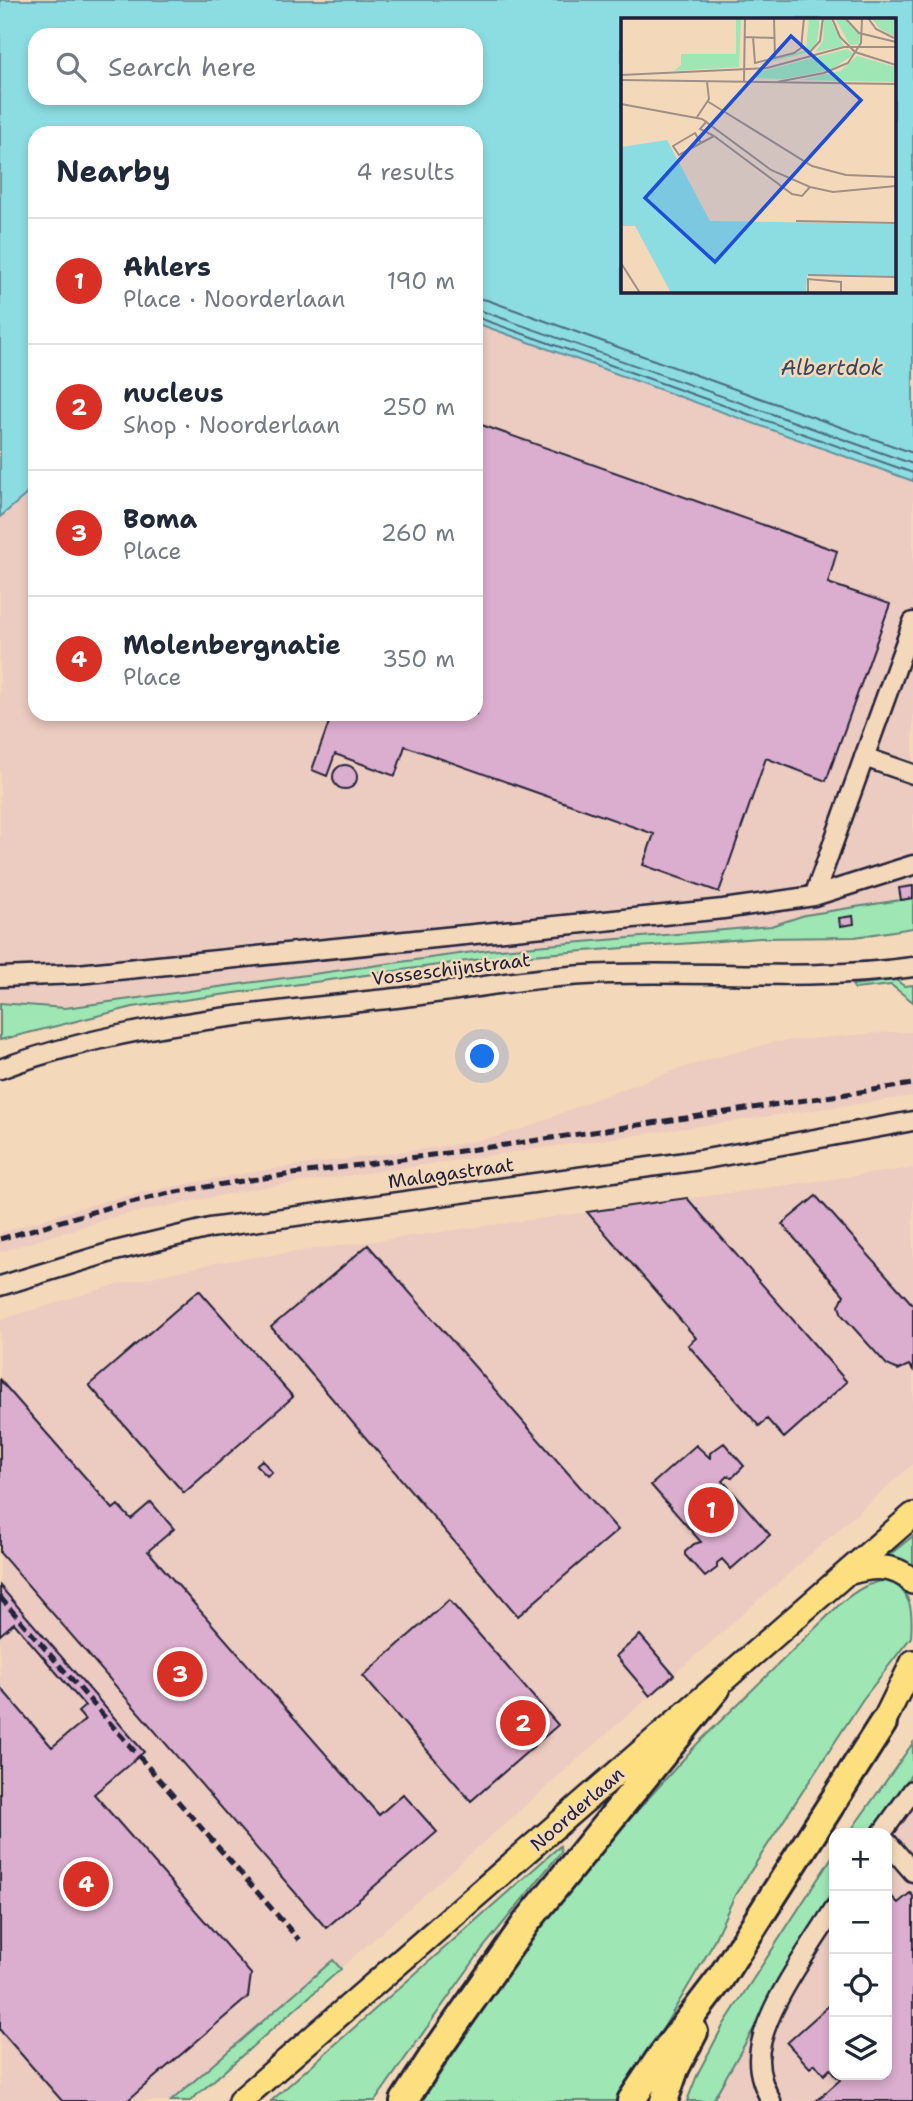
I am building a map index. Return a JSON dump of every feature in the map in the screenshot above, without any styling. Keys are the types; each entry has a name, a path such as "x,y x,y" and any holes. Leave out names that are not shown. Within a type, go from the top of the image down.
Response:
{"highway":[{"path":"404,2101 526,1923 716,1689"},
{"path":"631,2101 659,2059 720,1979 883,1723"},
{"path":"664,2101 675,2069 720,1979"}],"main road":[{"name":"Noorderlaan","path":"240,2101 913,1515"},
{"path":"845,1574 877,1567 893,1569 913,1581"},
{"path":"883,1723 913,1662"},
{"path":"883,1723 913,1683"},
{"path":"883,1723 913,1696"}],"street":[{"path":"814,896 913,622"},
{"path":"864,757 913,774"},
{"path":"0,977 78,974 709,911 814,896 913,865"},
{"name":"Vosseschijnstraat","path":"0,1069 52,1052 191,1022 544,978 620,974 845,974 913,967"},
{"name":"Malagastraat","path":"0,1286 115,1251 210,1228 700,1160 913,1121"},
{"path":"886,1828 913,1790"},
{"path":"892,1848 913,1872"},
{"path":"771,2101 762,2082 759,2058 764,2031 776,2005 829,1917"}],"shaded area":[{"path":"483,326 913,481 913,898 805,915 771,926 488,950 65,1008 0,1003 0,517 28,493 28,721 483,721"},
{"path":"913,1032 913,1096 252,1189 113,1217 0,1252 0,1233 75,1209 138,1193 251,1172 495,1137 714,1058 775,1042"},
{"path":"913,1168 913,1464 190,2101 0,2101 0,1320 115,1285 220,1262"},
{"path":"913,1772 913,2101 716,2101 714,2098 829,1897 829,2080 892,2080 892,1828 873,1828"}],"green space":[{"path":"913,898 913,928 855,937 760,938 489,958 133,1007 0,1040 0,1003 65,1008 488,950 771,926 805,915"},
{"path":"896,980 904,986 913,985 913,1002 891,985 855,989 852,985"},
{"path":"913,1536 913,1570 889,1560 889,1555"},
{"path":"888,1580 902,1590 909,1603 911,1637 863,1699 735,1895 709,1951 620,2101 422,2101 525,1946 612,1839 696,1745 842,1602 864,1587"},
{"path":"913,1743 913,1772 873,1828 853,1828"},
{"path":"560,1846 561,1852 483,1948 375,2101 271,2101"},
{"path":"829,1862 829,1897 714,2098 716,2101 687,2101 698,2073 724,2024"},
{"path":"333,1960 341,1969 190,2101 171,2101"}],"water":[{"name":"Albertdok","path":"0,0 913,0 913,481 483,326 483,126 28,126 28,493 0,517"}],"building":[{"path":"483,425 837,551 828,583 890,604 826,781 766,758 719,892 643,865 654,834 405,746 395,776 335,754 327,776 312,770 330,721 483,721"},
{"path":"345,765 354,768 357,777 354,786 345,789 336,786 333,777 336,768"},
{"path":"913,886 913,898 901,900 899,888"},
{"path":"853,916 854,924 840,926 839,918"},
{"path":"816,1196 913,1305 913,1370 909,1365 898,1370 887,1365 842,1315 839,1306 844,1295 782,1224"},
{"path":"687,1198 847,1382 784,1438 767,1419 759,1426 688,1345 696,1338 587,1212"},
{"path":"368,1245 618,1530 518,1616 271,1327"},
{"path":"199,1290 293,1397 184,1493 89,1385"},
{"path":"0,1380 113,1509 118,1505 131,1519 151,1502 174,1529 148,1551 379,1815 403,1794 437,1832 326,1928 0,1553"},
{"path":"724,1443 744,1466 732,1478 728,1476 723,1481 770,1535 731,1569 722,1559 717,1563 717,1568 705,1577 685,1555 694,1544 701,1542 651,1485 696,1445 710,1458 710,1453"},
{"path":"262,1460 272,1472 267,1476 256,1465"},
{"path":"0,1586 144,1752 94,1794 251,1974 248,1997 127,2101 62,2101 0,2030 0,1687 52,1747 85,1720 78,1712 85,1706 14,1623 0,1635"},
{"path":"449,1600 558,1725 471,1801 363,1676"},
{"path":"640,1635 674,1675 650,1696 616,1656"},
{"path":"910,1893 913,1896 913,2101 816,2101 840,2080 892,2080 892,1897 898,1903"},
{"path":"829,2005 829,2070 824,2075 815,2064 810,2068 787,2043"}],"railway":[{"path":"0,1239 106,1208 170,1193 913,1084"},
{"path":"0,1597 299,1940"}],"place":[{"name":"Ahlers","path":"711,1510"},
{"name":"Boma","path":"180,1674"},
{"name":"nucleus","path":"523,1723"},
{"name":"Molenbergnatie","path":"86,1884"}]}
